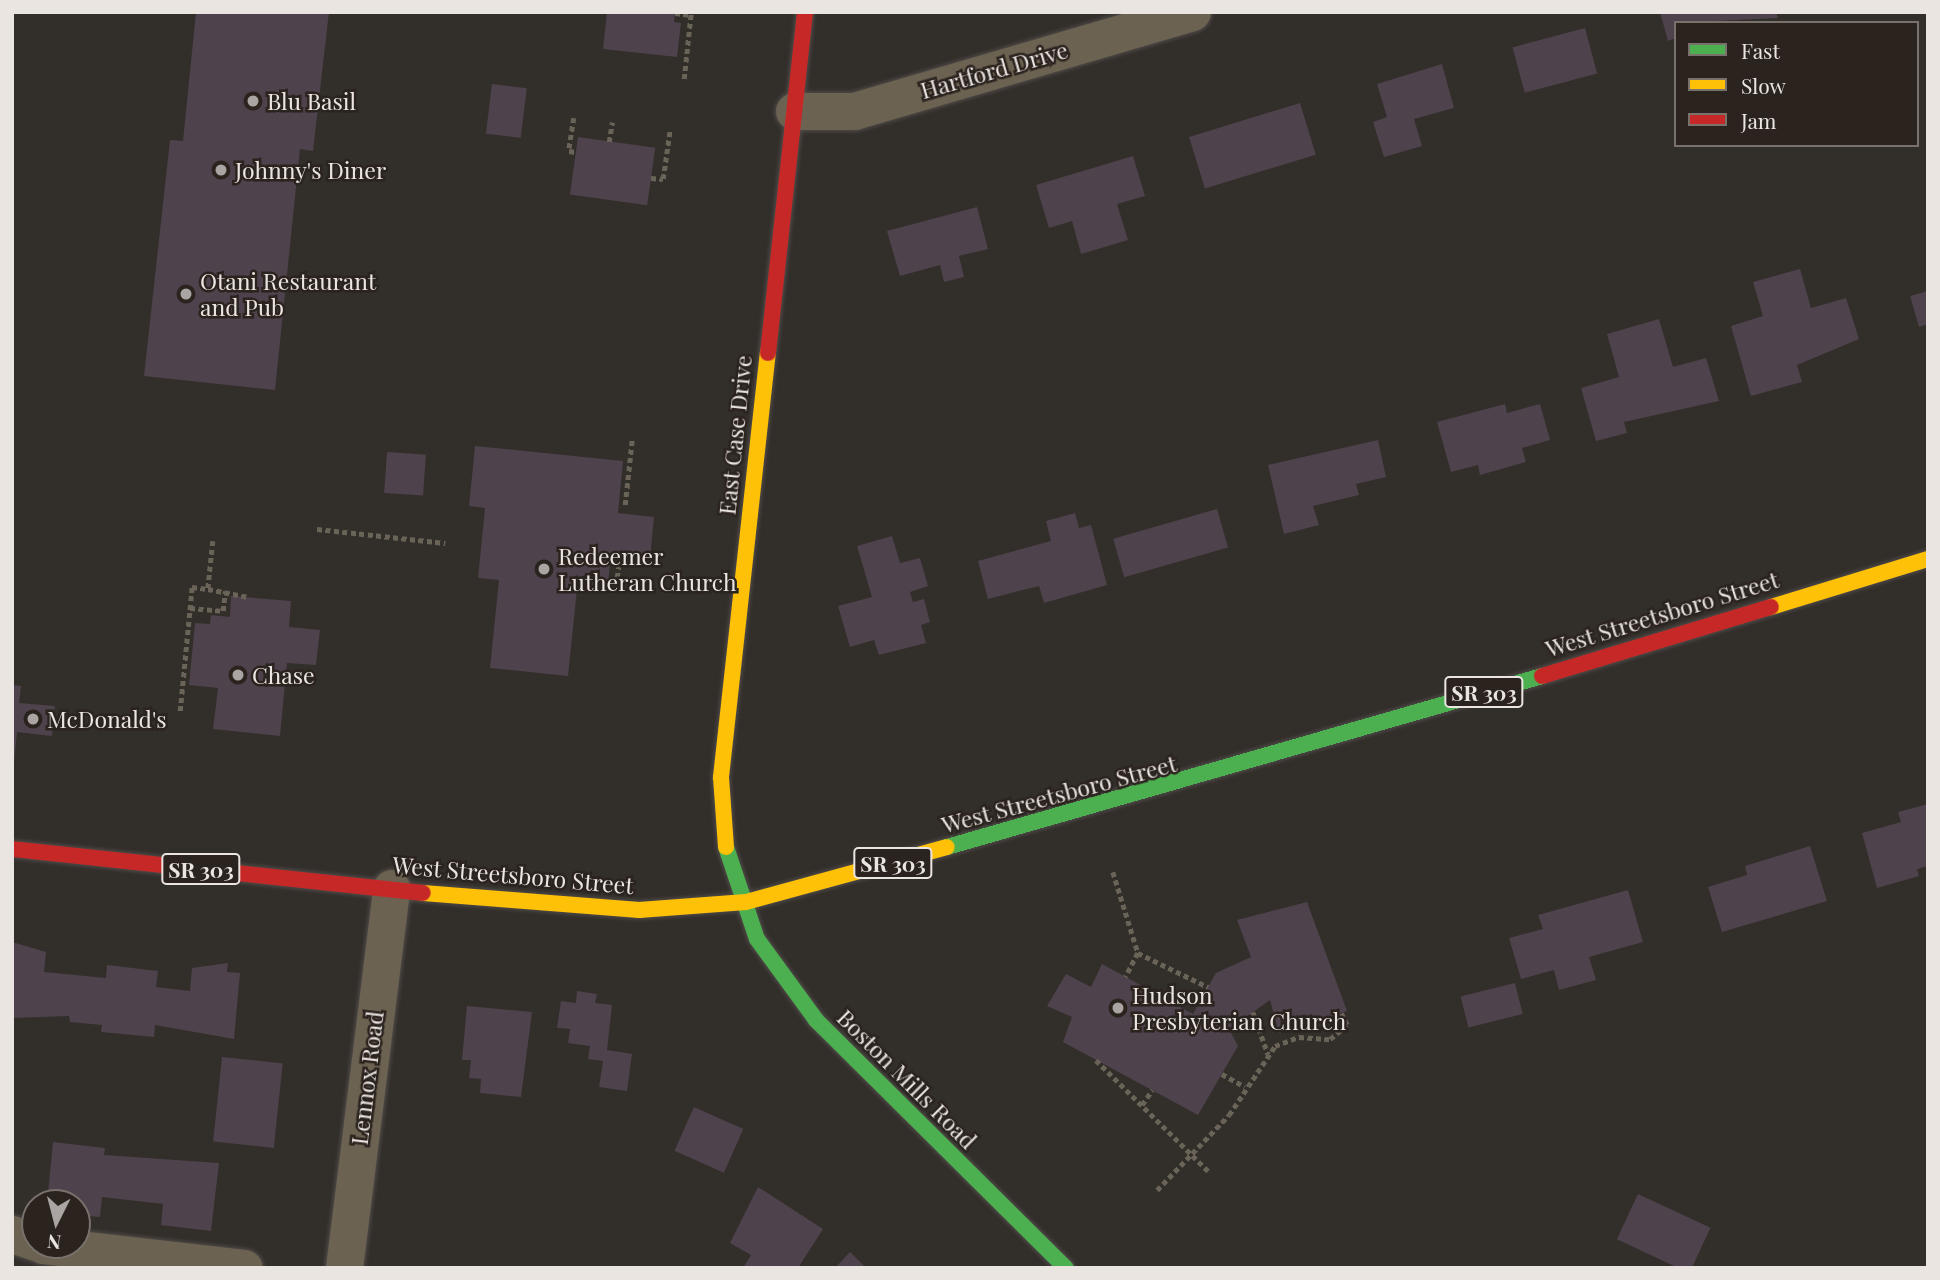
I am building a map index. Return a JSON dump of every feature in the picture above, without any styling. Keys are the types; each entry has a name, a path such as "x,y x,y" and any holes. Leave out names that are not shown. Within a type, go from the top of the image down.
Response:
{"main road":[{"name":"East Case Drive","path":"746,902 725,844 721,777 805,12"},
{"name":"West Streetsboro Street","path":"12,849 390,888 639,910 746,902 1247,766 1928,559"},
{"name":"Boston Mills Road","path":"746,902 757,939 816,1020 1066,1268"}],"street":[{"name":"Hartford Drive","path":"794,111 854,111 1192,12"},
{"name":"Lennox Road","path":"344,1268 390,888"},
{"path":"91,1250 244,1268"}],"path":[{"path":"675,13 691,14 684,79"},
{"path":"574,118 569,151 576,152"},
{"path":"609,142 612,122"},
{"path":"651,177 663,179 670,129"},
{"path":"625,505 632,440"},
{"path":"317,529 445,543"},
{"path":"208,589 213,541"},
{"path":"616,586 619,561"},
{"path":"180,711 192,587 248,597"},
{"path":"190,608 223,611 225,591"},
{"path":"1113,872 1138,953 1126,978"},
{"path":"1138,953 1208,987"},
{"path":"1253,1012 1268,1055"},
{"path":"1157,1190 1192,1155 1268,1055 1299,1037 1329,1039 1347,1025 1341,1013"},
{"path":"1096,1060 1208,1171"},
{"path":"1222,1074 1245,1087"},
{"path":"1142,1105 1152,1090"}],"building":[{"path":"196,12 329,12 313,151 300,149 275,390 144,376 170,140 183,141"},
{"path":"607,12 675,12 674,22 681,23 677,57 603,49"},
{"path":"1660,12 1776,12 1778,18 1674,21 1674,39 1668,41"},
{"path":"1585,28 1597,73 1525,93 1513,47"},
{"path":"1442,64 1454,108 1414,119 1422,146 1384,157 1373,122 1387,117 1377,84"},
{"path":"492,84 527,88 521,138 486,134"},
{"path":"1300,103 1316,155 1205,189 1189,137"},
{"path":"578,137 655,148 647,205 570,194"},
{"path":"1133,156 1145,196 1117,204 1128,240 1081,254 1072,221 1049,228 1036,185"},
{"path":"977,207 988,249 959,256 964,277 944,282 940,265 900,276 887,231"},
{"path":"1800,269 1811,308 1846,298 1859,339 1797,365 1802,382 1751,396 1731,326 1763,316 1753,282"},
{"path":"1928,291 1928,324 1919,327 1910,296"},
{"path":"1659,319 1673,367 1706,358 1719,401 1624,422 1627,433 1596,441 1581,388 1619,377 1607,334"},
{"path":"1505,404 1507,413 1540,404 1550,440 1522,448 1526,462 1480,475 1478,465 1451,472 1437,422"},
{"path":"1378,440 1386,477 1356,484 1359,495 1313,506 1319,525 1284,534 1268,465"},
{"name":"Redeemer Lutheran Church","path":"475,446 623,461 618,513 654,517 650,559 611,555 607,592 577,589 568,676 490,668 499,580 478,578 485,508 469,506"},
{"path":"387,452 426,455 423,496 384,493"},
{"path":"1217,509 1228,547 1124,577 1113,539"},
{"path":"1075,513 1079,528 1091,525 1107,585 1044,603 1039,586 988,599 978,561 1051,541 1046,521"},
{"path":"892,536 900,563 920,558 928,586 910,592 913,602 924,599 930,622 921,625 926,643 879,655 874,640 850,647 838,606 872,597 857,546"},
{"name":"Chase","path":"231,596 291,601 289,627 320,630 316,665 287,663 280,736 213,729 218,688 189,685 195,623 210,624 211,615 230,617"},
{"name":"McDonald's","path":"12,685 21,686 19,703 55,706 52,736 17,732 14,763"},
{"path":"1928,804 1928,866 1917,869 1919,876 1877,888 1862,833 1901,822 1898,812"},
{"path":"1810,846 1827,901 1722,932 1708,887 1747,875 1745,866"},
{"path":"1628,890 1643,942 1589,957 1596,980 1559,990 1554,970 1521,979 1509,938 1543,929 1538,915"},
{"name":"Hudson Presbyterian Church","path":"1307,902 1347,1011 1279,1033 1270,1000 1229,1029 1238,1046 1198,1115 1063,1042 1072,1017 1047,1006 1066,974 1091,987 1102,964 1193,1014 1216,973 1251,957 1237,920"},
{"path":"12,942 46,952 44,972 106,978 107,965 158,971 156,987 190,991 192,968 228,963 227,972 240,973 234,1039 155,1025 154,1037 101,1032 102,1025 70,1022 69,1016 12,1018"},
{"path":"1515,983 1523,1014 1468,1028 1461,997"},
{"path":"577,991 597,994 595,1003 612,1005 607,1050 632,1054 627,1091 599,1087 603,1061 588,1059 590,1046 568,1043 570,1029 557,1028 561,1001 576,1003"},
{"path":"467,1006 532,1012 521,1097 480,1093 481,1079 469,1078 471,1060 462,1060"},
{"path":"222,1057 283,1063 274,1148 213,1142"},
{"path":"694,1107 743,1129 724,1173 674,1151"},
{"path":"53,1142 105,1148 104,1155 219,1163 211,1231 161,1225 163,1204 102,1197 100,1217 91,1216 91,1189 48,1189"},
{"path":"758,1187 823,1229 798,1268 743,1268 751,1255 730,1243"},
{"path":"1638,1194 1711,1228 1692,1268 1678,1268 1617,1239"},
{"path":"850,1252 866,1268 835,1268"}],"traffic: fast":[{"path":"947,847 1542,676"},
{"path":"726,847 757,939 816,1020 1066,1268"}],"traffic: slow":[{"path":"726,847 721,777 768,353"},
{"path":"1771,607 1928,559"},
{"path":"423,893 639,910 746,902 947,847"}],"traffic: jam":[{"path":"768,353 805,12"},
{"path":"1542,676 1771,607"},
{"path":"12,849 423,893"}],"place":[{"name":"Blu Basil","path":"253,101"},
{"name":"Johnny's Diner","path":"221,170"},
{"name":"Otani Restaurant and Pub","path":"186,294"},
{"name":"Redeemer Lutheran Church","path":"544,569"},
{"name":"Chase","path":"238,675"},
{"name":"McDonald's","path":"33,719"},
{"name":"Hudson Presbyterian Church","path":"1118,1008"}]}
